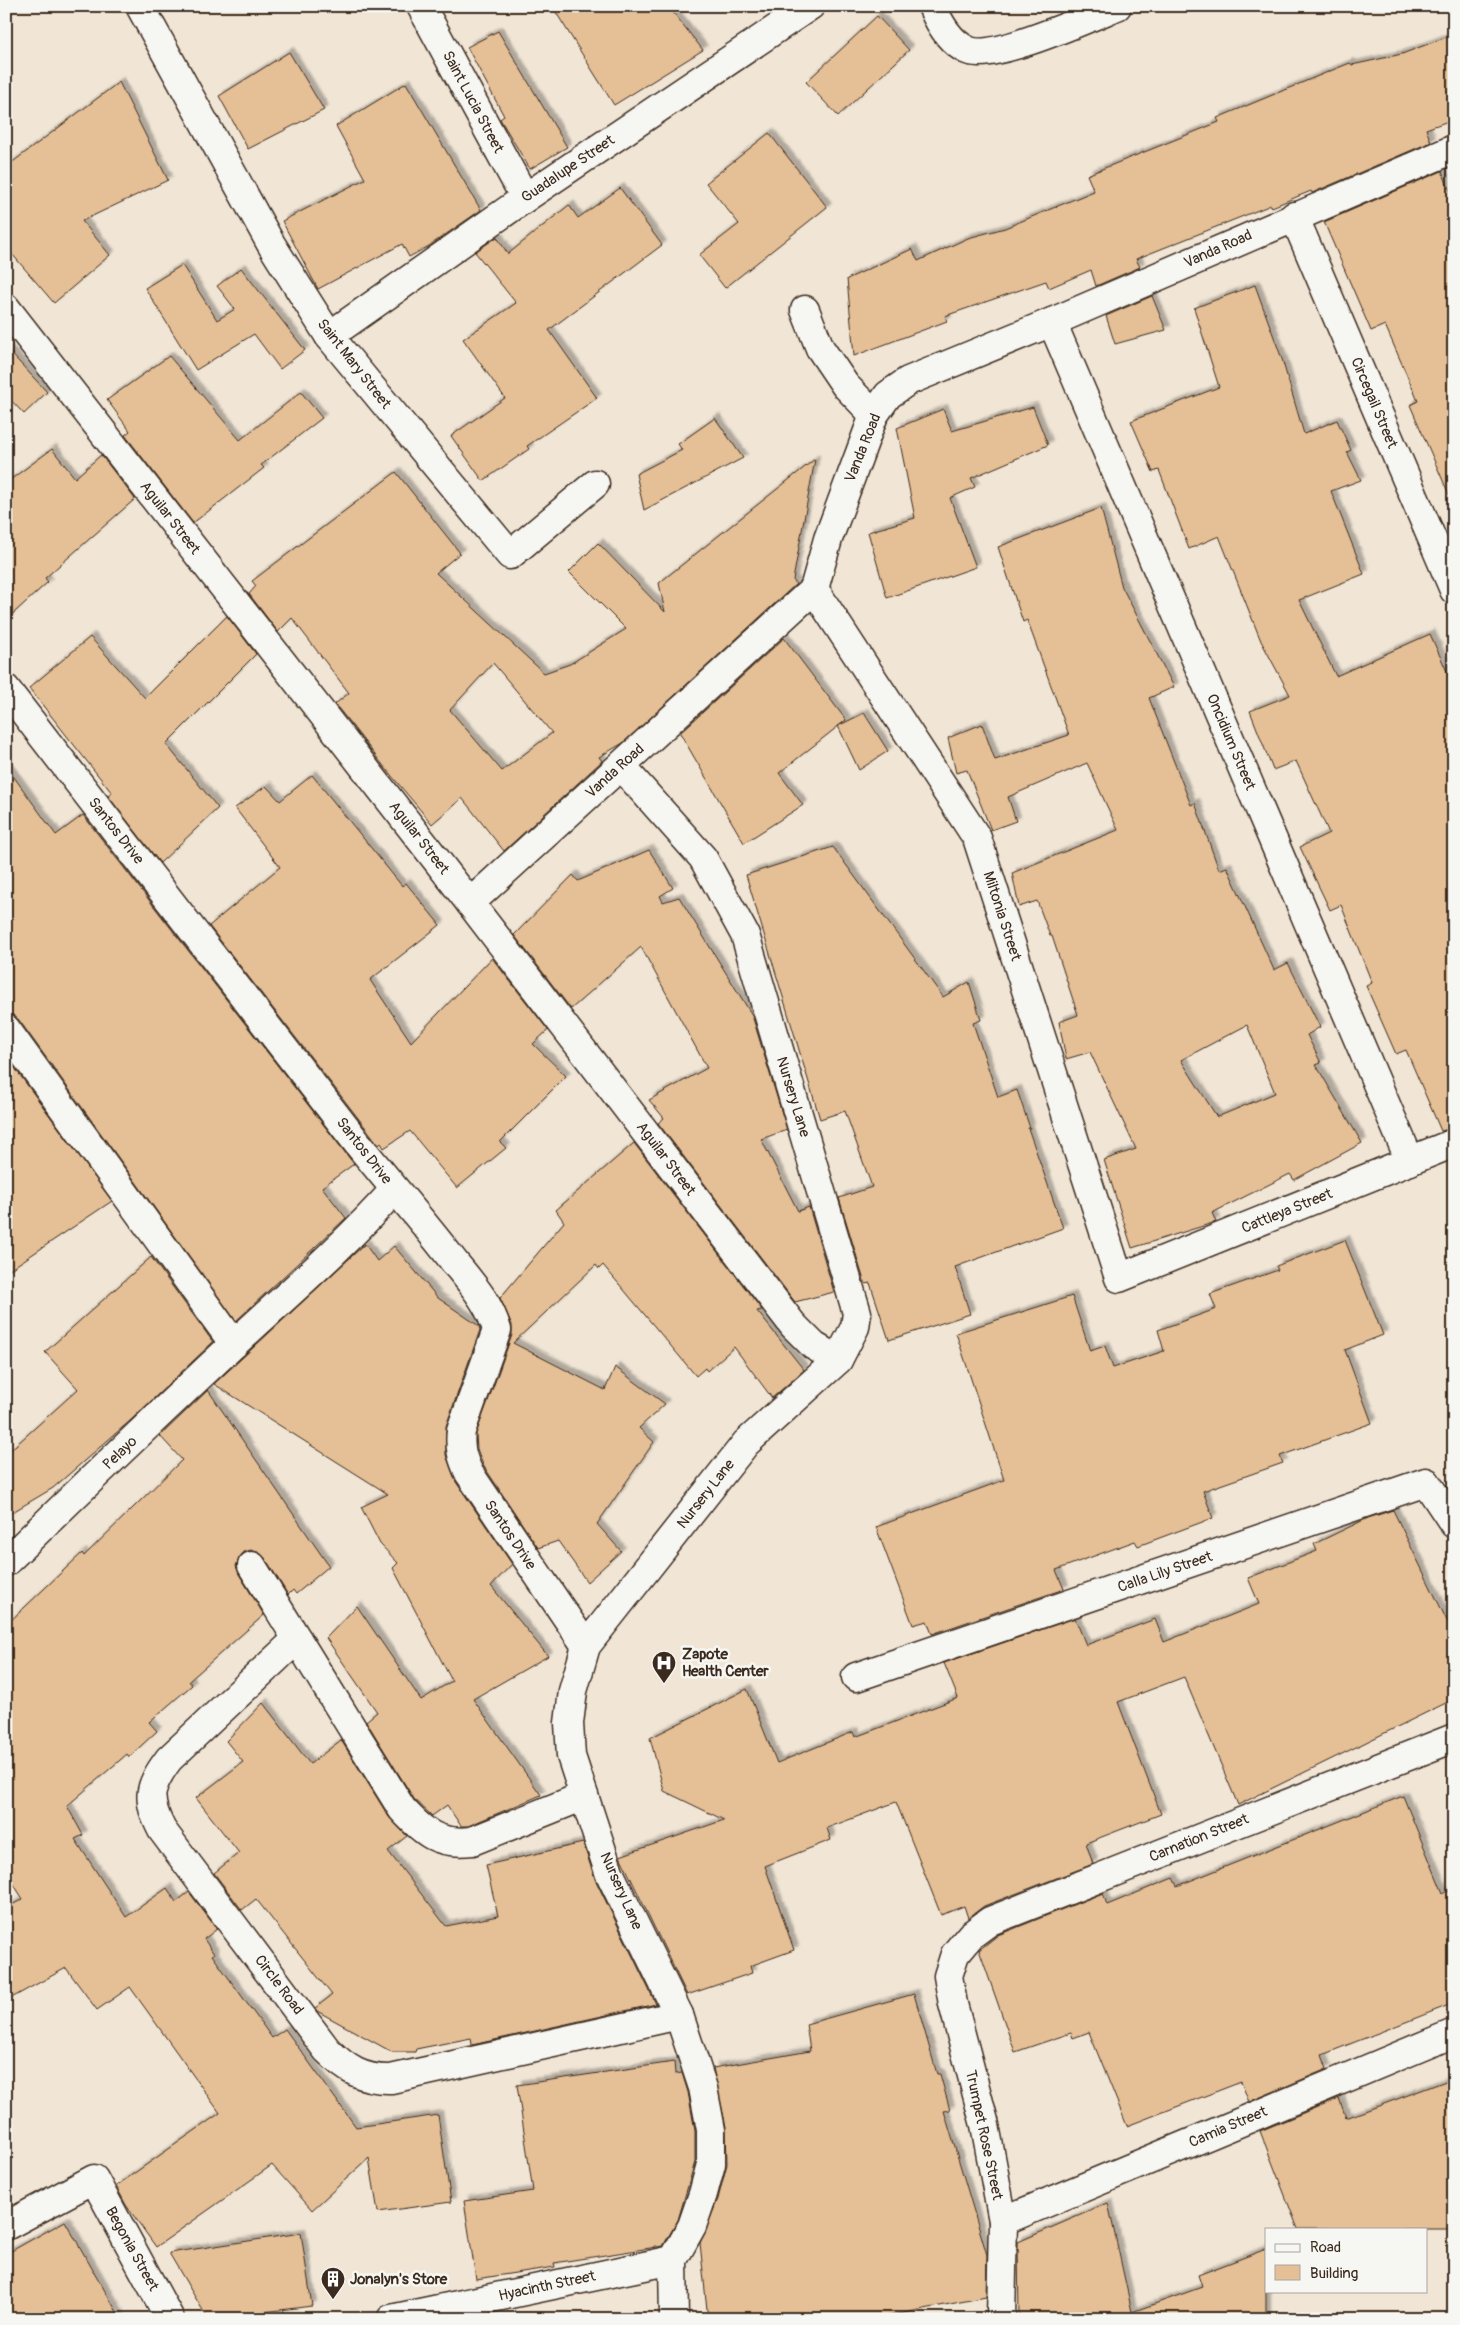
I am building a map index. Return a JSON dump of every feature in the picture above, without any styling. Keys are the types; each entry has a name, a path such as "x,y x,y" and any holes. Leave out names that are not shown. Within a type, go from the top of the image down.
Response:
{"street":[{"name":"Saint Mary Street","path":"140,6 271,244 329,336 510,555 595,484"},
{"name":"Saint Lucia Street","path":"421,6 525,198"},
{"name":"Guadalupe Street","path":"329,336 525,198 810,6"},
{"path":"932,6 937,20 951,38 968,51 990,52 1016,45 1117,6"},
{"name":"Vanda Road","path":"470,904 814,589 828,539 874,415 888,395 908,381 1052,322 1454,148"},
{"name":"Circegail Street","path":"1294,216 1454,590"},
{"name":"Aguilar Street","path":"6,308 470,904 793,1325 814,1346 838,1360"},
{"path":"805,310 820,348 845,385 874,415"},
{"name":"Oncidium Street","path":"1052,322 1410,1161"},
{"name":"Miltonia Street","path":"814,589 977,838 1119,1278"},
{"name":"Santos Drive","path":"6,689 394,1190 422,1220 484,1300 493,1316 497,1330 461,1430 459,1446 463,1460 469,1473 586,1646"},
{"name":"Nursery Lane","path":"622,766 703,858 745,935 857,1313 855,1327 838,1360 746,1444 586,1646 573,1691 569,1723 571,1756 609,1872 679,2015 703,2088 711,2130 711,2164 692,2226 673,2260"},
{"path":"6,1029 234,1344"},
{"name":"Cattleya Street","path":"1119,1278 1454,1143"},
{"name":"Pelayo","path":"6,1562 234,1344 341,1246 394,1190"},
{"name":"Calla Lily Street","path":"856,1678 1426,1482 1454,1524"},
{"path":"252,1566 402,1809 418,1826 435,1838 453,1843 472,1841 584,1796"},
{"name":"Circle Road","path":"297,1638 169,1759 157,1776 150,1792 152,1811 162,1830 327,2050 342,2064 367,2077 376,2080 390,2079 679,2015"},
{"name":"Carnation Street","path":"954,1954 971,1935 990,1921 1454,1738"},
{"name":"Trumpet Rose Street","path":"954,1954 948,1976 985,2125 1002,2220 1001,2319"},
{"name":"Camia Street","path":"1002,2220 1454,2033"},
{"name":"Begonia Street","path":"6,2226 94,2180 170,2319"},
{"path":"673,2260 674,2319"},
{"name":"Hyacinth Street","path":"392,2319 673,2260"}],"building":[{"path":"552,6 668,6 703,50 614,105"},
{"path":"877,16 909,50 838,116 806,82"},
{"path":"498,31 567,147 530,169 500,119 504,116 467,47"},
{"path":"1454,34 1454,119 1426,129 1431,142 1312,193 1311,191 1272,207 1271,205 1136,259 1140,267 1096,286 1091,270 1049,288 1046,281 945,316 947,321 854,356 847,279 912,249 918,261 968,238 1005,228 1094,191 1087,175 1219,122 1217,118 1335,69 1350,63 1352,65 1402,54"},
{"path":"289,52 324,110 248,149 219,96"},
{"path":"119,82 168,180 82,221 110,255 54,303 6,247 6,167"},
{"path":"406,83 481,210 429,246 409,257 402,244 318,289 282,221 365,179 336,126"},
{"path":"769,133 827,207 725,288 699,255 739,224 706,183"},
{"path":"1442,171 1454,201 1454,506 1410,405 1418,401 1385,325 1371,331 1324,222"},
{"path":"620,188 662,245 549,330 597,398 527,446 529,449 483,481 451,436 505,398 463,339 516,303 475,252 497,237 508,254 569,205 578,218"},
{"path":"182,265 217,320 235,309 217,286 241,268 305,350 280,369 254,334 196,370 145,288"},
{"path":"1255,285 1282,359 1304,434 1337,420 1351,450 1347,452 1361,480 1331,491 1364,574 1299,600 1336,676 1430,634 1454,687 1454,1128 1441,1131 1406,1050 1396,1054 1366,986 1372,983 1341,905 1330,910 1300,847 1329,833 1296,761 1273,770 1250,711 1290,695 1261,641 1219,536 1189,549 1159,470 1153,472 1131,421 1219,387 1194,308"},
{"path":"1152,296 1166,330 1115,344 1106,316"},
{"path":"6,348 47,392 24,414 6,395"},
{"path":"169,356 240,440 301,392 322,418 261,465 264,468 193,523 125,435 130,431 107,400"},
{"path":"1033,407 1048,445 971,478 975,487 950,498 976,567 887,598 868,532 915,518 897,428 943,409 952,431"},
{"path":"715,418 743,458 644,510 636,474 682,450 678,444"},
{"path":"52,449 75,478 101,455 135,499 45,578 48,582 6,620 6,483"},
{"path":"815,459 793,580 796,584 623,743 599,757 602,761 504,851 462,798 432,824 335,704 349,693 292,618 278,632 249,594 256,586 252,581 396,472 460,553 436,573 544,673 570,664 626,629 569,572 598,543 665,612 659,583","holes":["493,663 552,733 502,771 450,710"]},
{"path":"1101,508 1122,587 1174,687 1149,698 1191,805 1195,803 1219,870 1227,867 1274,970 1288,963 1320,1027 1307,1035 1321,1063 1316,1065 1362,1143 1294,1180 1290,1174 1212,1213 1216,1222 1132,1248 1104,1160 1136,1149 1090,1052 1066,1059 1059,1022 1078,1015 1052,936 1050,936 1037,901 1019,907 1012,873 1118,830 1087,763 1008,797 1016,821 991,830 967,770 956,773 948,738 982,724 995,760 1069,735 1027,620 1023,622 998,547","holes":["1247,1025 1275,1093 1217,1117 1181,1060"]},
{"path":"227,616 256,654 166,744 218,808 160,863 108,796 112,793 29,688 90,637 145,698"},
{"path":"784,638 846,720 779,773 803,805 744,843 680,733"},
{"path":"864,713 888,751 859,770 838,726"},
{"path":"6,766 56,835 83,815 354,1164 322,1187 346,1218 236,1321 19,1020 13,1015 6,1014"},
{"path":"312,775 402,886 406,883 440,925 370,980 411,1042 492,958 548,1030 533,1044 566,1076 500,1142 506,1148 457,1188 410,1131 384,1148 381,1143 379,1145 209,926 280,867 235,808 266,786 280,801"},
{"path":"833,847 943,997 969,982 981,1020 973,1023 998,1097 1017,1090 1030,1128 1028,1128 1063,1228 955,1267 970,1314 889,1340 870,1283 865,1284 839,1198 872,1187 845,1111 820,1119 746,875"},
{"path":"649,850 673,888 660,896 663,902 679,897 752,1015 787,1130 761,1139 798,1211 809,1207 834,1292 795,1302 658,1123 664,1118 649,1100 707,1068 641,947 571,1009 514,935 573,875 578,881"},
{"path":"6,1056 112,1201 6,1272"},
{"path":"634,1143 762,1310 757,1311 804,1370 772,1398 734,1347 707,1371 705,1368 696,1376 603,1265 599,1269 596,1265 513,1343 605,1390 615,1367 665,1404 639,1428 654,1442 597,1524 621,1551 587,1582 558,1541 538,1548 483,1465 477,1449 476,1434 512,1335 512,1325 500,1298 564,1222 556,1210"},
{"path":"1345,1240 1383,1335 1345,1350 1372,1423 1280,1456 1283,1463 1203,1491 1213,1518 1138,1546 1135,1541 1056,1570 1064,1589 932,1634 927,1621 913,1625 876,1527 1004,1480 956,1333 1072,1296 1090,1351 1105,1346 1113,1368 1164,1351 1158,1330 1216,1309 1210,1294 1278,1270 1276,1266"},
{"path":"365,1244 377,1261 394,1246 438,1298 479,1326 480,1330 446,1426 446,1455 456,1482 512,1564 491,1586 548,1656 473,1699 541,1795 468,1826 461,1826 447,1805 432,1816 414,1799 366,1721 377,1712 326,1638 357,1606 421,1700 452,1681 393,1568 398,1563 380,1544 361,1507 388,1494 214,1384"},
{"path":"151,1257 213,1342 131,1420 53,1488 6,1516 6,1454 78,1389 45,1352"},
{"path":"208,1390 329,1566 296,1594 293,1590 288,1595 260,1553 251,1550 244,1552 236,1566 264,1615 189,1681 192,1685 149,1722 157,1731 129,1757 127,1754 67,1806 83,1835 75,1839 126,1917 167,1888 176,1902 189,1892 217,1929 204,1939 214,1954 212,1955 272,2038 285,2029 356,2127 438,2115 451,2202 378,2212 369,2158 312,2210 272,2165 156,2247 126,2205 116,2186 220,2113 130,1987 97,2010 66,1968 6,2001 6,1908 23,1899 6,1872 6,1625 82,1553 84,1556 182,1460 160,1436"},
{"path":"1393,1510 1454,1635 1454,1699 1238,1805 1184,1677 1118,1702 1161,1814 1086,1843 1093,1864 984,1906 968,1918 964,1906 941,1915 896,1802 827,1828 831,1840 765,1866 794,1950 750,1966 752,1973 687,1995 620,1856 724,1820 664,1791 650,1738 747,1689 777,1763 853,1732 855,1737 958,1698 944,1663 1075,1618 1086,1645 1155,1619 1164,1642 1259,1604 1248,1578 1317,1551 1314,1544 1368,1518"},
{"path":"263,1703 310,1764 341,1740 389,1817 407,1836 388,1851 446,1926 498,1916 486,1865 583,1843 595,1879 656,2004 472,2045 471,2038 416,2049 415,2052 392,2052 317,2011 315,2008 332,1995 256,1899 242,1910 214,1873 239,1853 196,1798 243,1762 226,1741"},
{"path":"1403,1796 1443,1893 1454,1889 1454,2003 1322,2055 1327,2069 1249,2102 1241,2082 1127,2126 1089,2032 1073,2038 1071,2033 1015,2052 979,1950 998,1935 1103,1893 1107,1905 1173,1878 1177,1886"},
{"path":"914,1994 937,2074 940,2074 950,2110 944,2111 987,2255 986,2297 873,2319 859,2319 858,2316 822,2319 708,2319 700,2243 718,2199 727,2164 726,2127 713,2068 810,2051 806,2024"},
{"path":"674,2062 675,2074 682,2073 688,2092 695,2131 695,2162 678,2220 663,2246 554,2263 555,2267 476,2279 464,2201 533,2191 517,2085"},
{"path":"1454,2078 1454,2229 1298,2228 1260,2131 1339,2098 1346,2118"},
{"path":"1108,2203 1132,2312 1202,2287 1198,2275 1265,2249 1266,2319 1019,2319 1018,2242"},
{"path":"65,2221 121,2319 6,2319 6,2254"},
{"path":"301,2233 312,2306 208,2319 169,2253"}],"place":[{"name":"Zapote Health Center","path":"664,1684"},
{"name":"Jonalyn's Store","path":"333,2300"}]}
